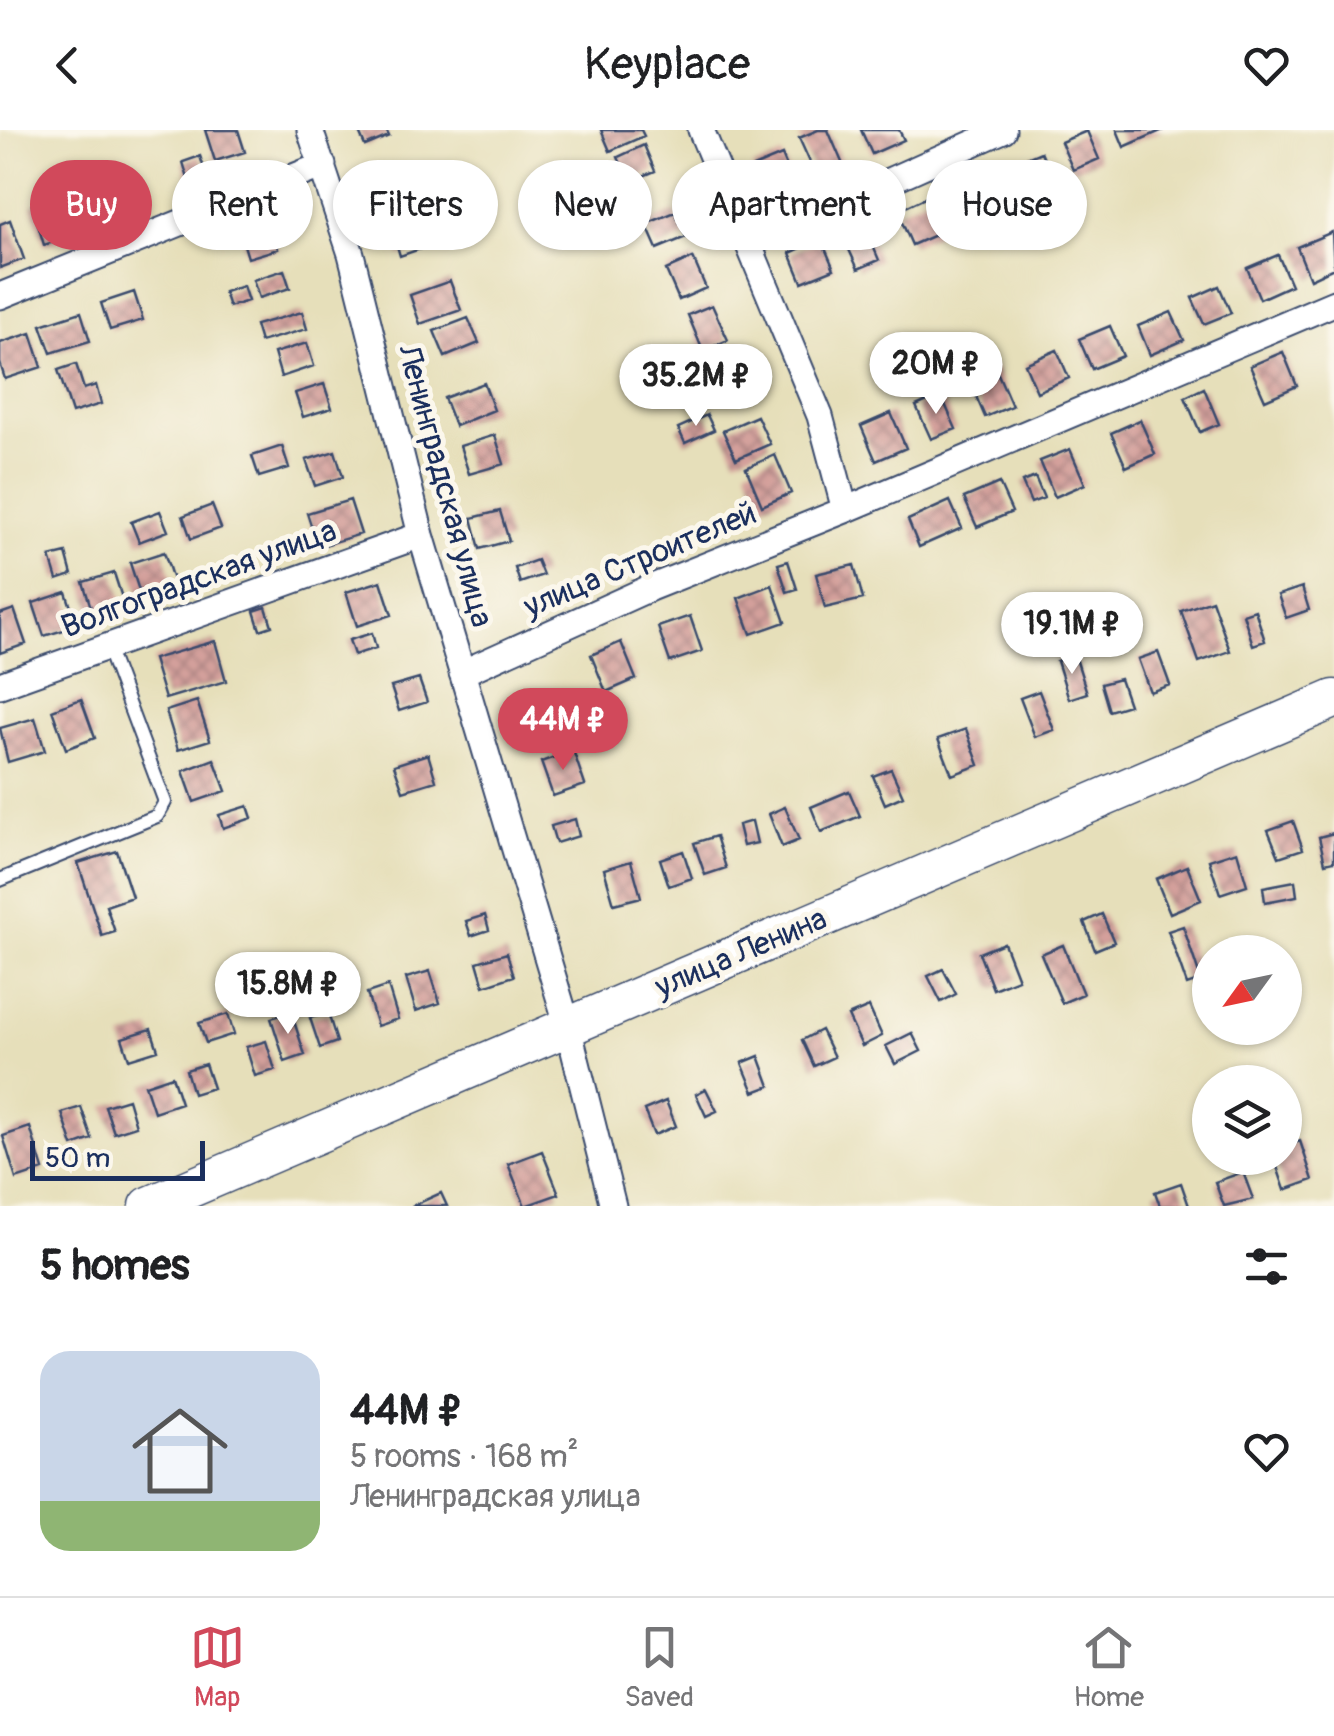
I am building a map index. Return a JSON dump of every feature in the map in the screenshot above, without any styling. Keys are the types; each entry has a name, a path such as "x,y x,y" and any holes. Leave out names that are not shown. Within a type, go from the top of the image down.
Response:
{"main road":[{"name":"улица Ленина","path":"149,1206 1334,699"}],"street":[{"name":"Ленинградская улица","path":"310,130 351,254 420,535 568,1027 613,1206"},
{"path":"701,130 714,160"},
{"path":"906,173 1003,130"},
{"path":"0,296 324,164"},
{"path":"753,250 820,416 845,510"},
{"name":"улица Строителей","path":"462,673 650,588 1334,303"},
{"name":"Волгоградская улица","path":"0,685 420,535"}],"lane":[{"path":"0,880 157,816 164,802 107,647"}],"building":[{"path":"205,130 238,130 245,152 215,160"},
{"path":"358,130 386,130 389,136 365,146"},
{"path":"601,130 641,130 644,136 610,151"},
{"path":"828,130 841,160 809,160 799,138"},
{"path":"861,130 899,130 904,140 872,154"},
{"path":"1117,130 1163,130 1124,147"},
{"path":"1087,131 1099,159 1087,164 1087,160 1069,160 1061,142"},
{"path":"644,145 650,160 619,160 618,157"},
{"path":"1041,152 1044,160 1022,160"},
{"path":"926,197 926,239 912,245 906,231 906,207"},
{"path":"672,213 672,243 657,249 652,222"},
{"path":"10,220 24,259 0,268 0,224"},
{"path":"1332,232 1334,268 1310,279 1297,247"},
{"path":"246,250 275,250 248,258"},
{"path":"826,250 834,269 802,282 790,253"},
{"path":"849,250 875,250 879,260 858,269"},
{"path":"1278,255 1291,285 1260,299 1247,268"},
{"path":"693,258 706,288 679,300 666,270"},
{"path":"284,270 290,288 259,298 253,280"},
{"path":"450,281 461,310 420,324 410,295"},
{"path":"243,286 248,301 229,307 224,292"},
{"path":"1219,286 1231,313 1204,324 1192,298"},
{"path":"134,292 143,320 110,330 101,303"},
{"path":"712,305 728,340 703,351 688,315"},
{"path":"81,312 90,341 51,353 41,325"},
{"path":"302,312 307,329 260,342 255,325"},
{"path":"1171,312 1184,340 1150,355 1138,326"},
{"path":"468,318 479,343 445,357 434,331"},
{"path":"1110,326 1123,356 1092,369 1079,339"},
{"path":"31,333 42,367 5,379 0,343"},
{"path":"307,343 314,366 281,377 274,353"},
{"path":"1057,350 1069,378 1037,392 1025,364"},
{"path":"733,351 742,371 710,384 702,364"},
{"path":"1283,352 1297,386 1265,400 1250,366"},
{"path":"76,364 84,389 96,385 101,404 72,413 58,370"},
{"path":"995,367 1012,406 985,417 968,378"},
{"path":"484,383 494,410 455,426 444,398"},
{"path":"324,384 332,408 303,417 295,393"},
{"path":"1204,388 1219,424 1200,432 1185,397"},
{"path":"941,395 956,429 931,439 916,406"},
{"path":"891,413 906,448 876,461 861,426"},
{"path":"707,415 714,430 685,443 678,428"},
{"path":"757,416 770,444 736,459 723,431"},
{"path":"1140,420 1155,454 1126,467 1111,433"},
{"path":"495,435 504,464 469,474 460,446"},
{"path":"282,446 289,468 259,477 252,456"},
{"path":"1070,449 1085,484 1055,497 1040,461"},
{"path":"335,451 343,477 315,486 306,460"},
{"path":"775,455 791,493 762,506 746,468"},
{"path":"1035,477 1044,498 1031,503 1022,482"},
{"path":"999,483 1012,512 977,527 964,498"},
{"path":"350,500 361,534 318,547 307,513"},
{"path":"950,501 962,528 919,547 908,520"},
{"path":"212,505 221,528 191,539 183,516"},
{"path":"160,511 168,531 139,542 131,522"},
{"path":"500,511 509,541 480,549 472,518"},
{"path":"164,552 176,589 142,600 130,563"},
{"path":"66,553 72,575 57,580 50,557"},
{"path":"537,560 543,575 520,583 515,568"},
{"path":"788,561 797,589 787,592 778,564"},
{"path":"854,565 863,599 825,608 816,574"},
{"path":"114,573 125,607 94,617 83,582"},
{"path":"381,581 392,615 357,626 346,592"},
{"path":"772,585 785,622 751,634 738,598"},
{"path":"1302,587 1309,610 1286,618 1278,595"},
{"path":"66,592 77,626 44,636 33,603"},
{"path":"1212,600 1230,651 1199,662 1181,611"},
{"path":"266,607 272,626 260,630 254,611"},
{"path":"14,609 26,644 0,653 0,614"},
{"path":"1255,610 1265,641 1253,645 1243,614"},
{"path":"690,616 702,651 670,662 658,627"},
{"path":"372,633 376,648 354,655 349,640"},
{"path":"215,641 226,681 165,699 153,659"},
{"path":"621,642 636,679 606,692 591,655"},
{"path":"1158,652 1170,685 1150,692 1138,659"},
{"path":"1075,655 1087,693 1069,699 1057,661"},
{"path":"419,679 427,702 399,711 391,687"},
{"path":"1120,679 1129,705 1109,711 1101,684"},
{"path":"1039,691 1054,730 1035,737 1020,698"},
{"path":"81,699 95,738 66,749 52,710"},
{"path":"197,701 210,740 178,750 166,711"},
{"path":"560,713 569,739 538,750 529,723"},
{"path":"35,718 45,751 8,762 0,728"},
{"path":"966,729 979,765 952,775 938,739"},
{"path":"573,750 585,785 553,796 541,762"},
{"path":"428,754 436,781 403,791 394,765"},
{"path":"214,759 226,791 194,802 183,771"},
{"path":"891,769 903,796 885,804 873,776"},
{"path":"849,791 860,816 821,832 811,807"},
{"path":"248,806 252,818 223,828 219,815"},
{"path":"785,807 799,840 782,847 769,814"},
{"path":"575,819 579,836 556,843 551,826"},
{"path":"752,821 757,843 743,846 738,825"},
{"path":"1293,821 1303,849 1279,857 1268,830"},
{"path":"1334,833 1334,861 1325,863 1319,837"},
{"path":"716,836 726,868 705,875 694,843"},
{"path":"117,851 132,897 106,906 115,932 102,936 78,863"},
{"path":"683,851 692,878 669,886 660,859"},
{"path":"1237,851 1247,885 1220,894 1209,860"},
{"path":"631,861 641,897 614,904 604,869"},
{"path":"1187,866 1201,900 1170,913 1156,879"},
{"path":"1295,881 1297,896 1265,902 1263,887"},
{"path":"1102,914 1114,942 1095,950 1084,922"},
{"path":"485,915 489,930 471,936 466,921"},
{"path":"1183,926 1192,953 1192,983 1187,985 1168,931"},
{"path":"1004,943 1018,979 993,989 979,953"},
{"path":"1063,945 1083,994 1062,1003 1041,954"},
{"path":"507,953 514,976 484,986 477,962"},
{"path":"943,969 956,994 941,1002 928,976"},
{"path":"430,971 440,1003 416,1011 406,978"},
{"path":"388,986 398,1019 377,1026 367,993"},
{"path":"869,1007 882,1036 862,1046 848,1016"},
{"path":"291,1012 305,1055 285,1062 271,1018"},
{"path":"328,1013 337,1042 320,1048 310,1018"},
{"path":"228,1014 234,1034 206,1043 199,1023"},
{"path":"151,1029 158,1050 129,1059 122,1038"},
{"path":"821,1030 834,1057 814,1066 802,1040"},
{"path":"912,1033 921,1051 895,1064 886,1046"},
{"path":"266,1041 275,1070 255,1076 246,1047"},
{"path":"759,1056 770,1086 754,1092 742,1063"},
{"path":"205,1064 213,1088 193,1094 186,1070"},
{"path":"172,1076 181,1103 154,1112 145,1085"},
{"path":"706,1089 717,1111 706,1116 696,1094"},
{"path":"128,1099 136,1126 114,1133 105,1106"},
{"path":"666,1101 676,1126 654,1135 644,1110"},
{"path":"81,1107 92,1139 73,1146 62,1113"},
{"path":"30,1127 43,1170 16,1179 3,1136"},
{"path":"1302,1147 1313,1180 1285,1190 1280,1175 1302,1175"},
{"path":"542,1151 559,1194 525,1206 508,1164"},
{"path":"1244,1175 1253,1199 1224,1206 1215,1182"},
{"path":"1181,1183 1189,1206 1160,1206 1155,1192"},
{"path":"441,1193 447,1206 412,1206"}]}
